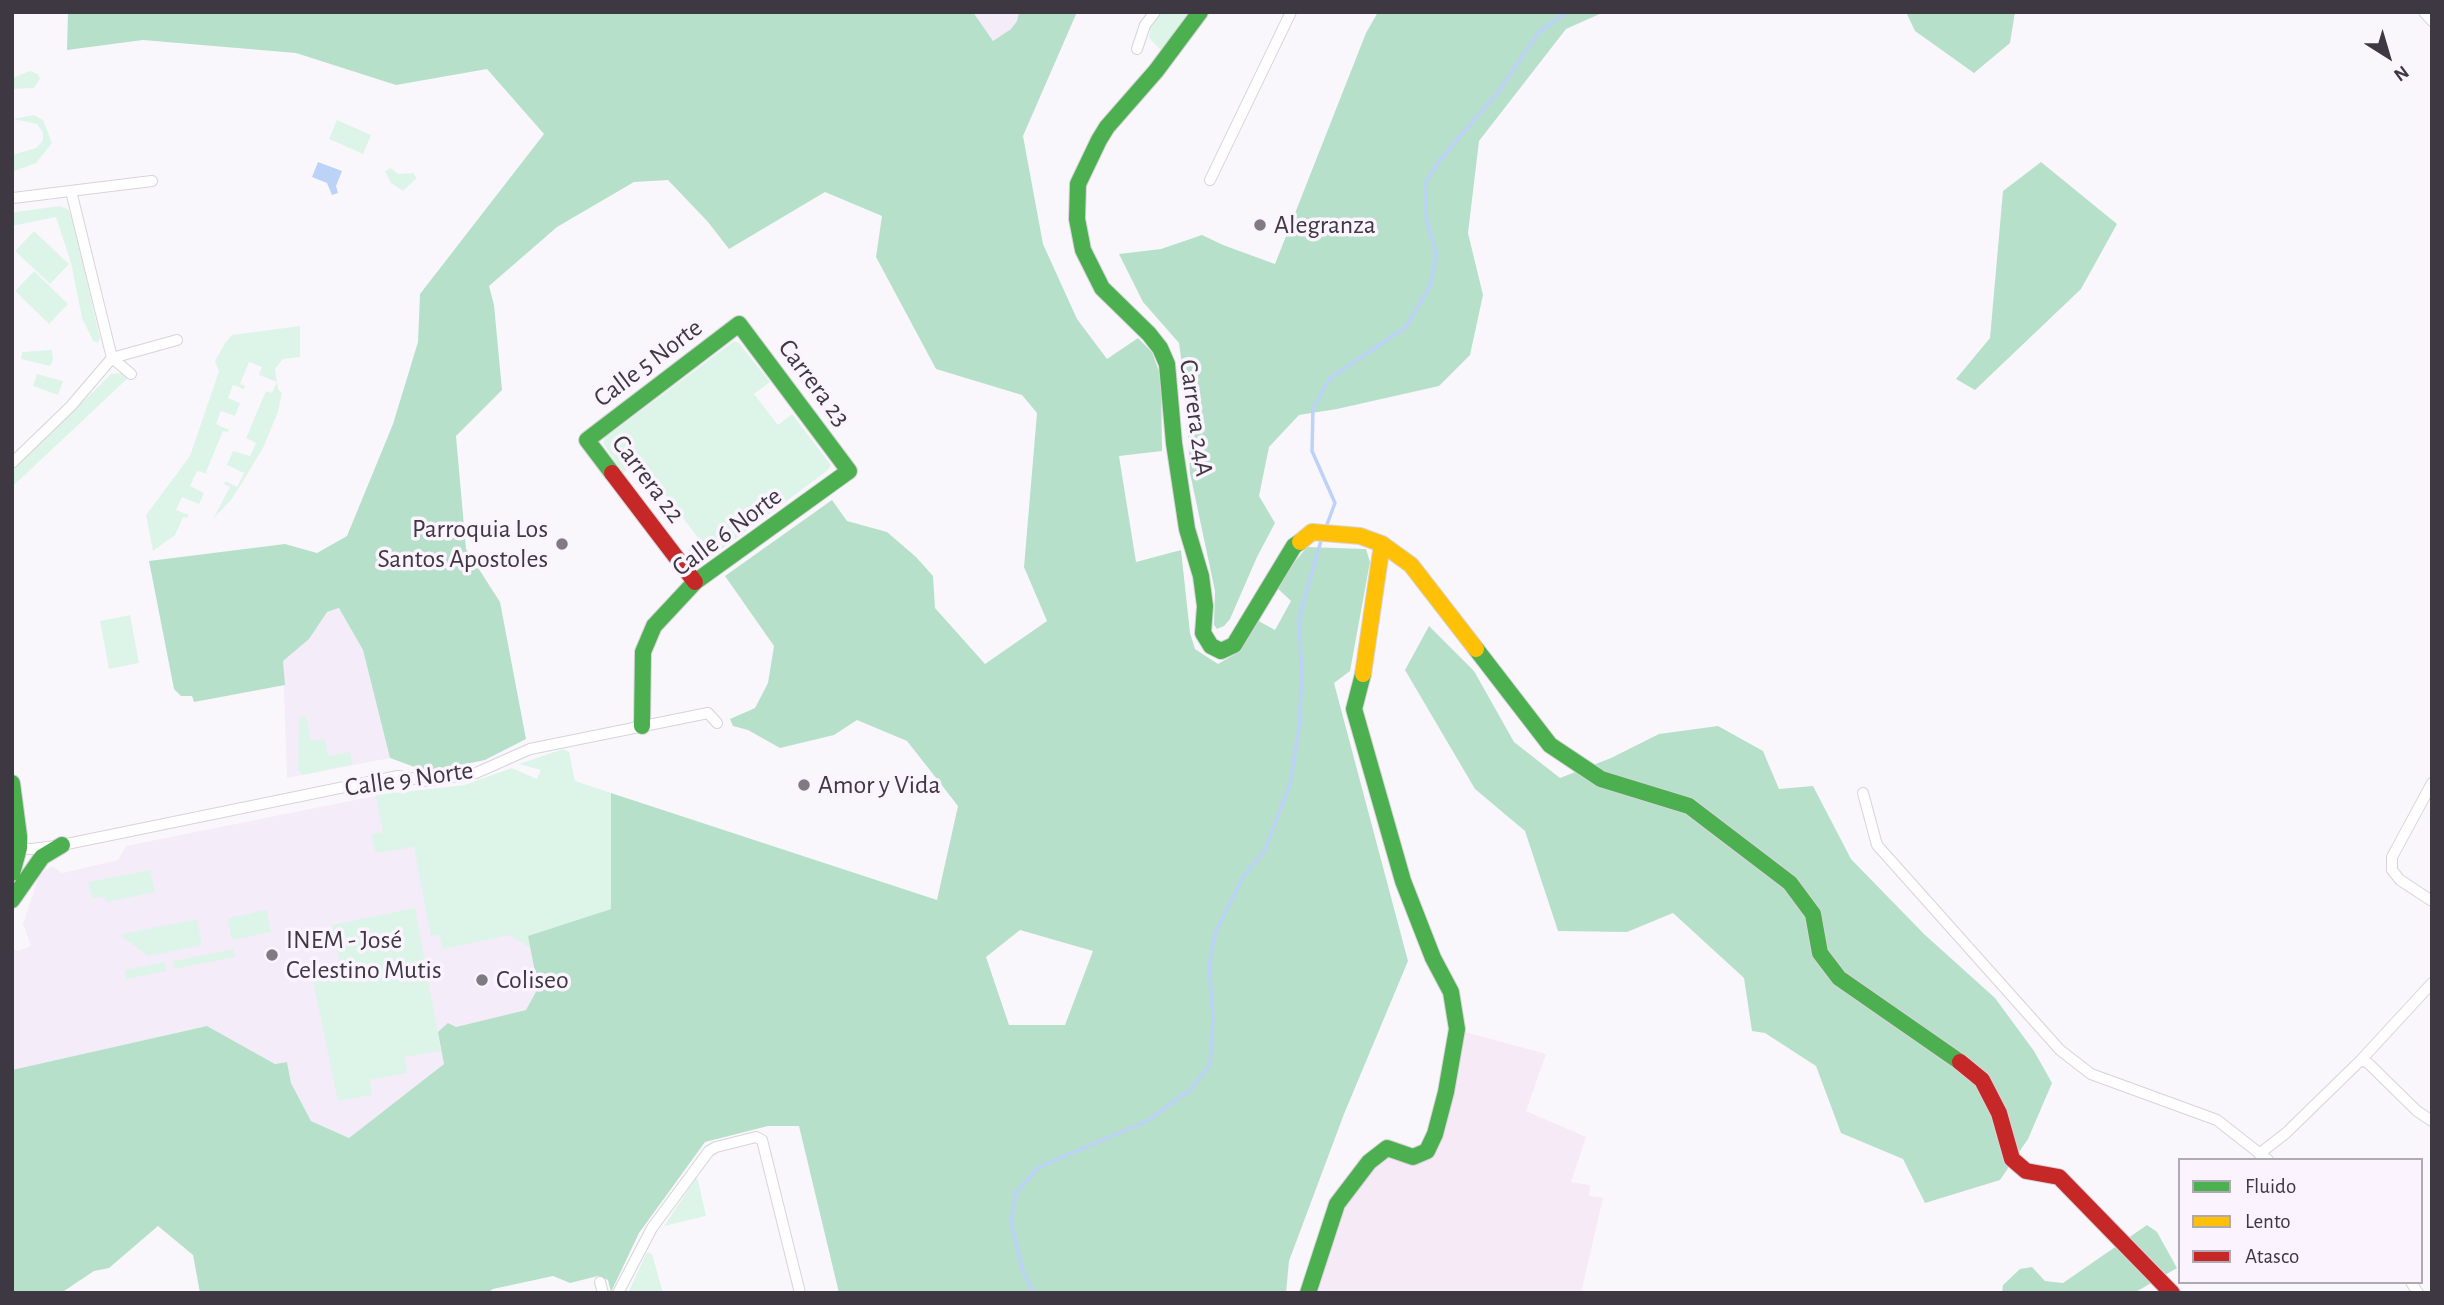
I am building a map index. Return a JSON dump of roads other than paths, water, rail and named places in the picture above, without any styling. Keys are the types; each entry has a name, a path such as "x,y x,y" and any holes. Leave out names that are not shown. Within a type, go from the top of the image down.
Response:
{"street":[{"path":"1137,49 1145,25 1155,12"},
{"name":"Carrera 24A","path":"1200,12 1156,71 1107,127 1077,184 1077,219 1083,250 1102,288 1149,334 1160,348 1167,364 1174,443 1187,529 1201,576 1205,606 1203,633 1210,646 1221,651 1234,645 1294,546 1312,532 1360,536 1382,544"},
{"path":"1210,180 1291,12"},
{"path":"2424,12 2432,21"},
{"path":"13,198 152,181"},
{"path":"71,191 112,358 131,374"},
{"name":"Calle 5 Norte","path":"587,440 739,324"},
{"name":"Carrera 23","path":"739,324 849,471"},
{"path":"12,463 71,406 112,358 177,340"},
{"name":"Carrera 22","path":"587,440 695,582"},
{"name":"Calle 6 Norte","path":"642,726 643,652 654,626 695,582 849,471"},
{"path":"1308,1293 1337,1204 1369,1162 1387,1148 1413,1157 1427,1151 1444,1103 1457,1029 1451,992 1433,958 1403,881 1354,709 1363,672 1382,544 1411,565 1550,745 1601,779 1689,806 1790,883 1812,914 1820,953 1839,978 1955,1058 1982,1080 1999,1113 2012,1159 2026,1171 2059,1177 2172,1293"},
{"name":"Calle 9 Norte","path":"15,848 62,845 398,776 428,781 477,773 530,749 708,713 717,723"},
{"path":"12,783 19,824 12,873"},
{"path":"2432,783 2392,857 2392,870 2400,880 2432,901"},
{"path":"1863,793 1877,845 2060,1050 2091,1074 2217,1120 2264,1157 2430,989"},
{"path":"12,900 42,857 62,845"},
{"path":"2361,1060 2368,1063 2417,1111 2432,1121"},
{"path":"618,1293 652,1227 709,1151 756,1137 762,1140 800,1293"}],"water":[{"path":"318,162 342,171 336,186 338,193 332,195 327,183 312,177"}],"waterway":[{"path":"1326,527 1335,503 1312,451 1313,408 1330,378 1406,327 1431,284 1436,254 1426,217 1426,182 1440,160 1498,92 1539,32 1567,12"},
{"path":"1034,1293 1023,1272 1011,1222 1016,1192 1039,1167 1147,1121 1190,1090 1210,1065 1213,1018 1209,965 1216,931 1243,877 1265,850 1290,784 1299,728 1302,675 1299,619 1322,537"}],"place":[{"name":"Alegranza","path":"1260,225"},
{"name":"Parroquia Los Santos Apostoles","path":"562,544"},
{"name":"Amor y Vida","path":"804,785"},
{"name":"INEM - José Celestino Mutis","path":"272,955"},
{"name":"Coliseo","path":"482,980"}]}
